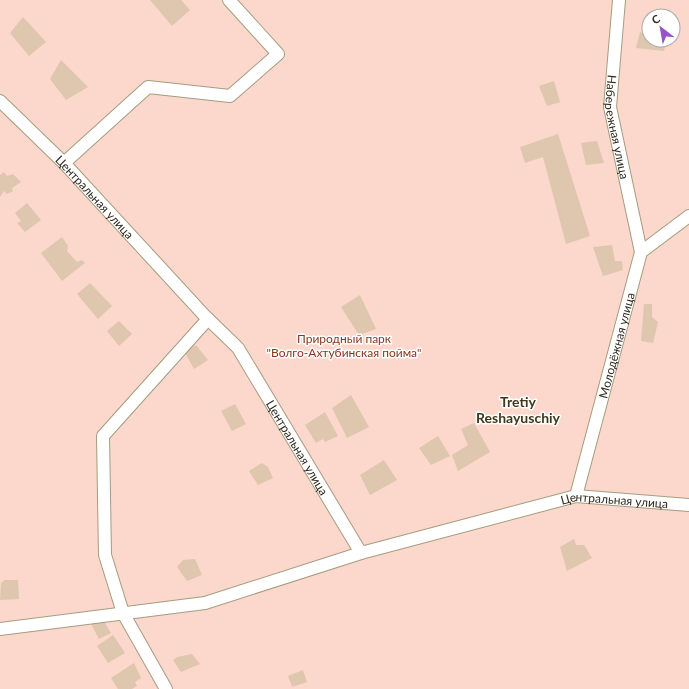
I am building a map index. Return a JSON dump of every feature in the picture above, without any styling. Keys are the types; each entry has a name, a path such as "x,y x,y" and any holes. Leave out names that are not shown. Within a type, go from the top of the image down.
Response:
{"street":[{"path":"64,163 148,86 230,96 278,54 229,0"},
{"name":"Набережная улица","path":"619,0 610,107 641,252"},
{"name":"Центральная улица","path":"0,101 64,163 208,319 238,348 361,553 576,496 689,505"},
{"path":"641,252 689,216"},
{"name":"Молодёжная улица","path":"576,496 641,252"},
{"path":"166,689 124,613 105,555 103,436 208,319"},
{"path":"0,629 205,603 361,553"}],"green space":[{"name":"Природный парк \"Волго-Ахтубинская пойма\"","path":"0,0 689,0 689,689 0,689"}],"building":[{"path":"150,0 181,0 190,10 172,26"},
{"path":"23,17 46,42 29,56 10,33"},
{"path":"640,32 641,48 665,48 664,51 636,48"},
{"path":"61,60 88,87 66,100 50,79"},
{"path":"554,81 560,102 547,106 539,86"},
{"path":"558,134 590,236 566,244 543,157 525,163 520,147"},
{"path":"597,141 604,163 586,165 581,143"},
{"path":"4,172 7,176 13,174 21,182 12,188 13,191 7,194 4,191 0,197 0,175"},
{"path":"27,203 41,220 25,232 17,223 21,221 15,213"},
{"path":"62,237 68,246 67,251 77,262 82,260 85,263 62,281 41,253"},
{"path":"612,245 615,261 622,261 623,270 603,276 593,247"},
{"path":"90,283 112,306 98,319 77,294"},
{"path":"360,295 376,329 359,335 341,307"},
{"path":"644,304 652,304 652,317 658,322 653,343 641,341"},
{"path":"119,321 132,334 119,346 107,331"},
{"path":"196,345 208,360 194,369 184,351"},
{"path":"351,395 369,427 347,438 332,408"},
{"path":"235,404 246,424 232,431 221,411"},
{"path":"325,412 338,436 325,442 323,439 316,443 305,425"},
{"path":"474,423 490,452 458,471 452,455 468,445 461,429"},
{"path":"438,436 450,456 431,465 419,448"},
{"path":"384,460 397,480 370,495 360,475"},
{"path":"262,463 268,467 273,478 258,485 249,471"},
{"path":"574,539 576,545 584,545 592,558 567,571 560,547"},
{"path":"195,559 202,575 187,581 177,567 183,560"},
{"path":"5,580 18,580 19,599 0,600 1,583"},
{"path":"102,618 111,633 99,639 90,622"},
{"path":"113,635 125,653 108,663 97,646"},
{"path":"192,654 200,664 181,672 173,660 177,657"},
{"path":"134,663 141,678 135,682 137,686 132,689 118,689 111,678"},
{"path":"303,670 307,682 292,687 288,676"}],"district":[{"name":"Tretiy Reshayuschiy","path":"518,410"}]}
